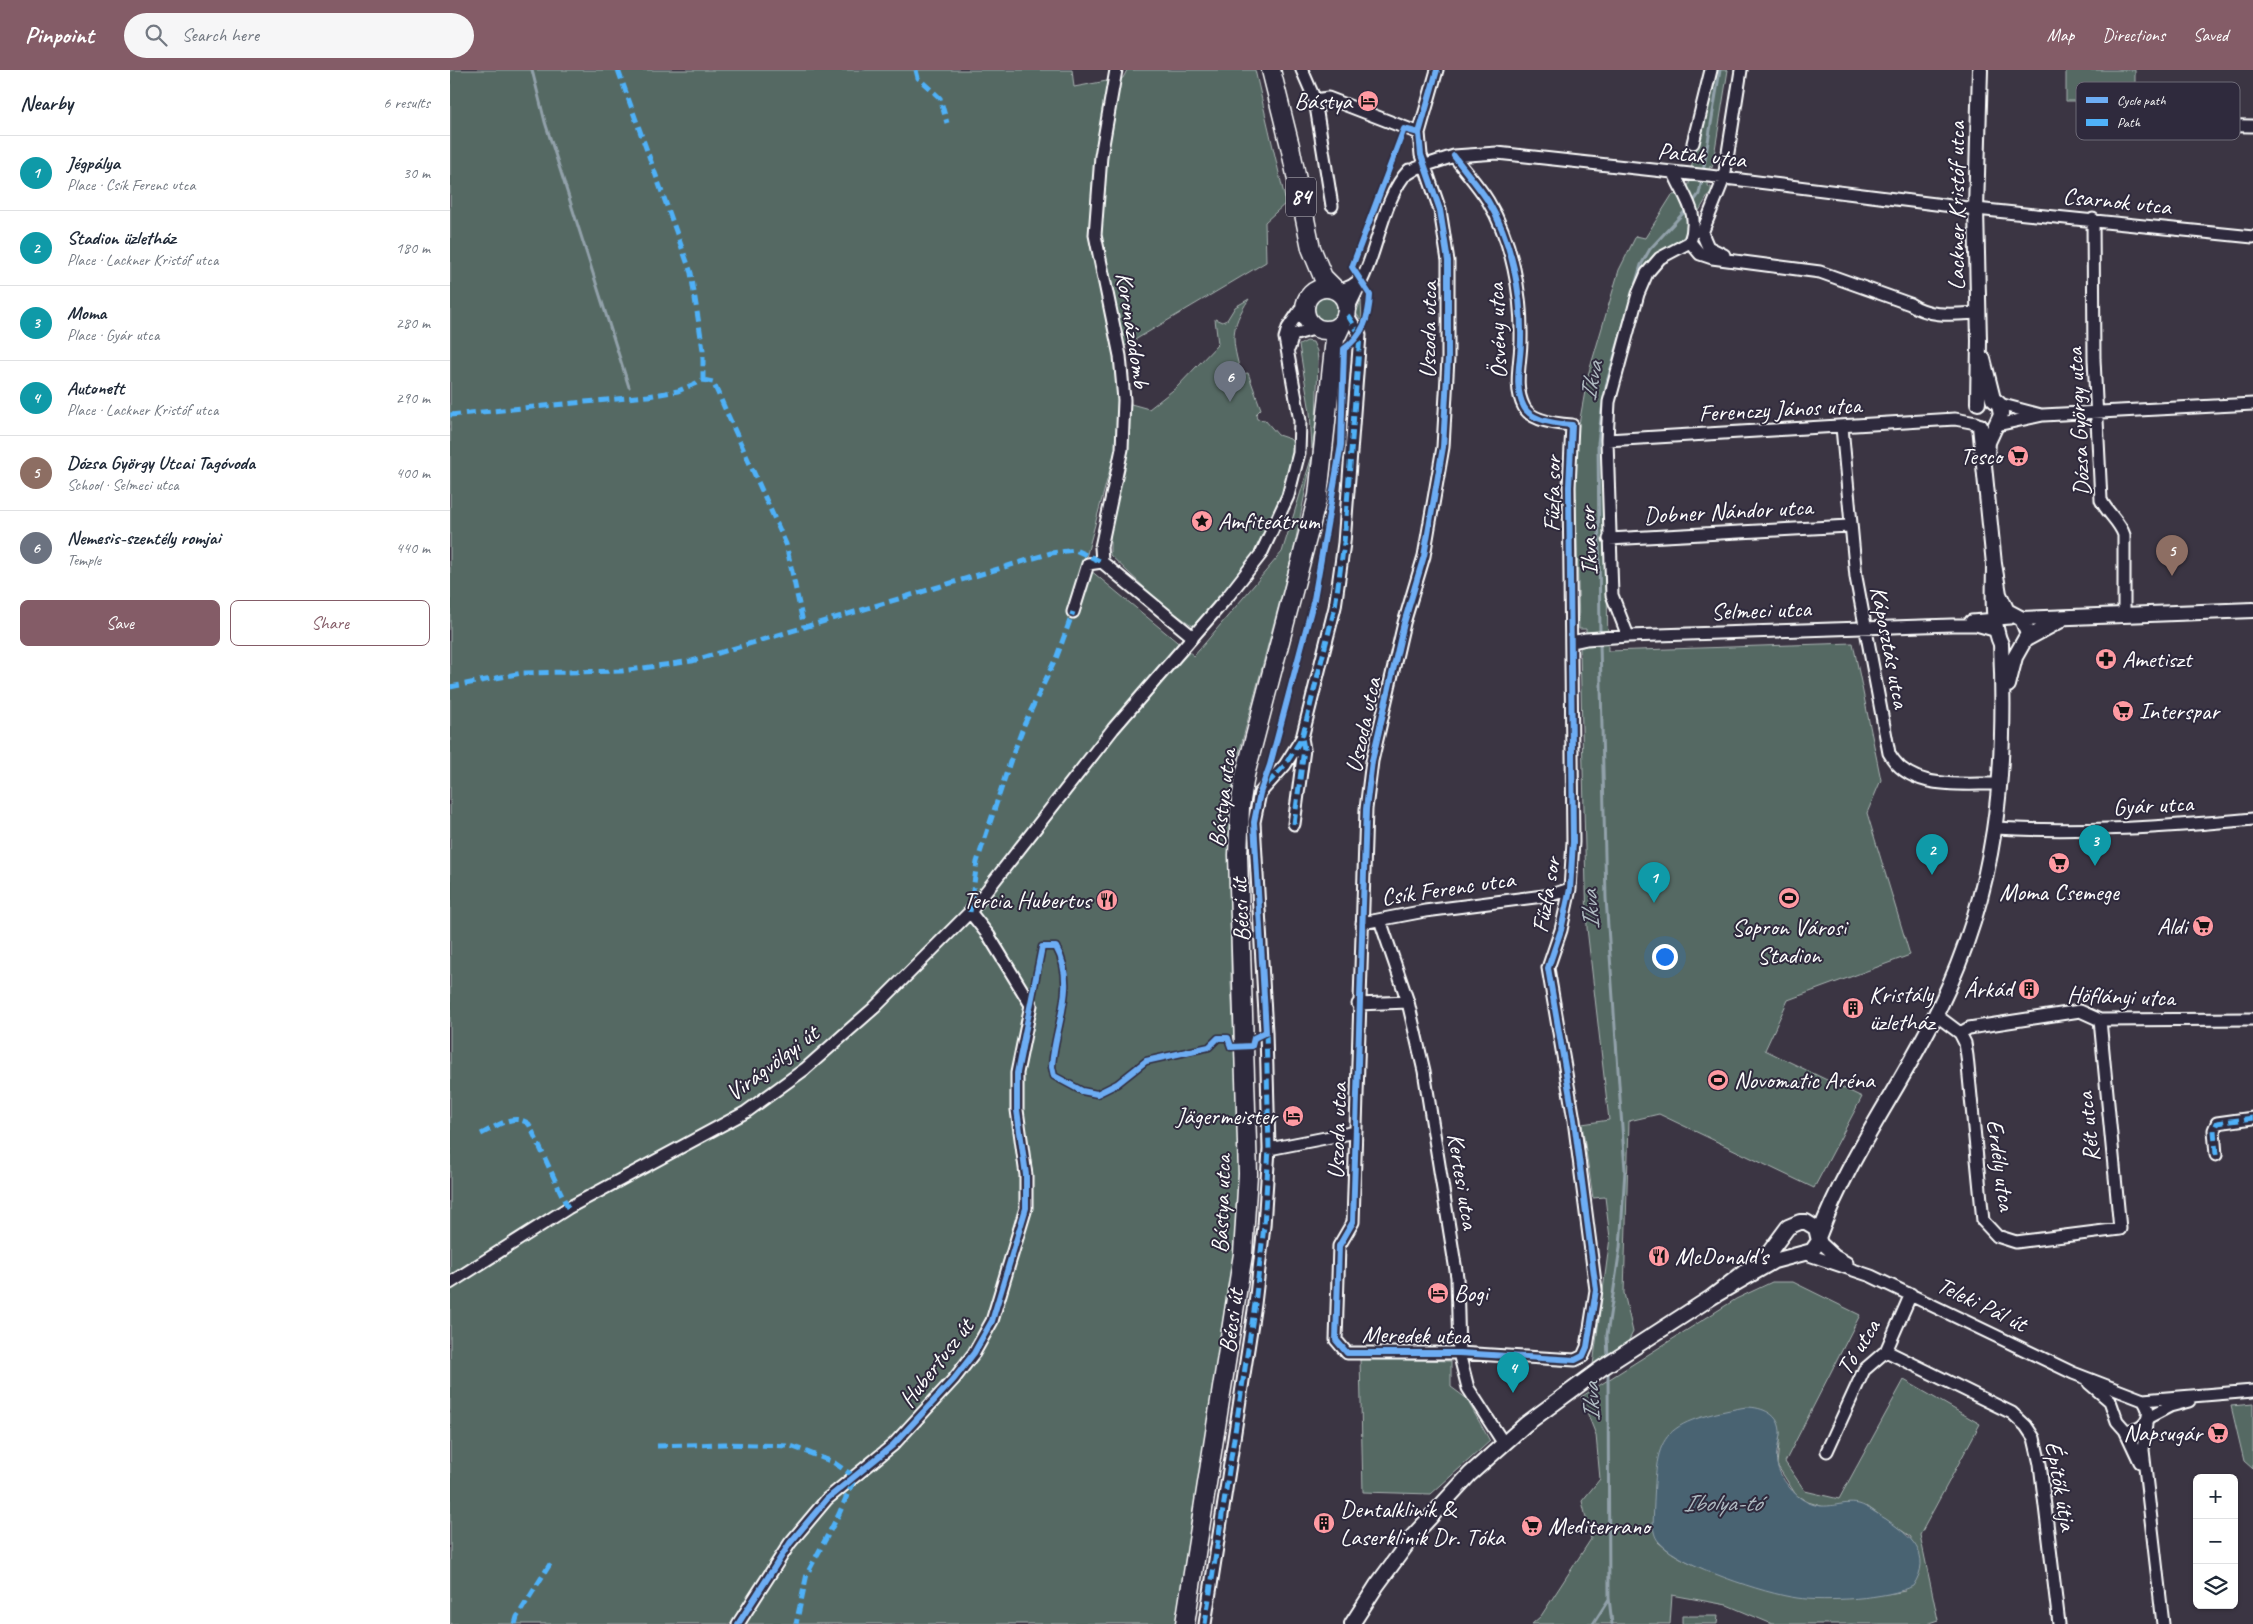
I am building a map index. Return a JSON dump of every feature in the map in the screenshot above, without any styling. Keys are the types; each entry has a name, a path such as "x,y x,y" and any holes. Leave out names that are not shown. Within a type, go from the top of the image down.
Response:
{"main road":[{"name":"84","path":"1271,70 1312,248 1323,277 1345,299 1346,316"},
{"name":"84","path":"1312,248 1306,316 1318,328"},
{"path":"1309,298 1324,288 1335,290"},
{"path":"1318,328 1332,330 1346,316"},
{"name":"Bástya utca","path":"1185,1624 1243,1254 1248,1174 1238,855 1240,807 1250,755 1318,496 1335,339 1346,316"},
{"name":"Bástya utca","path":"1318,328 1332,372"}],"street":[{"name":"Koronázódomb","path":"1102,562 1101,547 1122,449 1124,400 1120,356 1095,236 1095,209 1101,156 1116,70"},
{"path":"1302,70 1314,100 1332,206"},
{"path":"1693,143 1711,70"},
{"path":"1736,261 1708,247 1703,240 1702,233 1724,178 1741,70"},
{"name":"Lackner Kristóf utca","path":"1712,1297 1768,1254 1785,1234 1788,1227 1800,1222 1806,1222 1825,1206 1841,1184 1936,1015 1963,954 1975,918 1995,828 2000,784 2008,611 2002,602 1994,564 1986,478 1977,415 1979,313 1976,209 1980,70"},
{"path":"1346,316 1390,204 1404,176 1423,160 1419,132 1438,71"},
{"path":"1314,100 1328,98 1419,132"},
{"path":"2240,126 2253,126"},
{"name":"Patak utca","path":"1423,160 1497,153 1709,176 1976,209"},
{"name":"Ösvény utca","path":"1454,156 1487,200 1506,238 1519,305 1521,340 1518,391 1527,412 1558,424 1572,425"},
{"name":"Uszoda utca","path":"1347,1353 1336,1340 1339,1246 1352,1222 1366,809 1372,760 1404,624 1424,556 1443,447 1448,358 1448,260 1440,210 1423,160"},
{"path":"1607,440 1610,402 1638,294 1648,273 1660,258 1690,242 1695,219 1674,173"},
{"name":"Csarnok utca","path":"1976,209 2253,237"},
{"name":"Dózsa György utca","path":"2093,220 2096,412 2101,500 2106,511 2122,529 2124,535 2124,615"},
{"path":"1690,242 1700,254 1736,261 1820,272 1910,304 1921,311 1935,314 1979,313"},
{"path":"1335,290 1342,291 1350,288 1364,274"},
{"name":"Virágvölgyi út","path":"450,1283 568,1208 746,1112 773,1094 806,1070 874,1008 970,912 1113,729 1193,637 1261,554 1288,496 1296,469 1300,421 1285,338 1288,328 1309,298"},
{"name":"Bécsi út","path":"1206,1624 1255,1304 1264,1226 1268,1149 1266,1032 1254,822 1260,793 1284,765 1302,738 1335,607 1344,543 1356,363 1360,335 1346,316"},
{"path":"1289,362 1290,341 1293,335 1318,328"},
{"name":"Lackner Kristóf utca","path":"1979,341 2001,414 1987,448 1986,478"},
{"path":"2043,415 1996,401 1982,399 1977,415 1985,429 2043,415 2253,404"},
{"name":"Ferenczy János utca","path":"1607,440 1842,427 1955,419 1977,415"},
{"name":"Fűzfa sor","path":"1572,425 1569,488 1572,642 1570,694 1574,842 1570,889 1562,930 1548,968 1574,1120 1596,1290 1587,1348 1583,1356 1575,1360"},
{"name":"Káposztás utca","path":"1842,427 1850,526 1864,628 1889,753 1897,765 1908,774 1930,782 2000,784"},
{"name":"Ikva sor","path":"1607,440 1612,595 1628,636"},
{"name":"Dobner Nándor utca","path":"1609,539 1850,526"},
{"path":"1073,612 1088,564 1102,562 1193,637"},
{"name":"Lackner Kristóf utca","path":"1994,564 2007,625"},
{"name":"Selmeci utca","path":"1572,642 1628,636 1952,625 2007,625 2064,618 2253,610"},
{"name":"Selmeci utca","path":"2023,643 2064,618"},
{"path":"2007,625 2008,648 2023,643"},
{"name":"Lackner Kristóf utca","path":"2004,708 2011,667 2027,630 2007,625"},
{"name":"Bécsi út","path":"1294,824 1304,749 1302,738"},
{"name":"Gyár utca","path":"1995,828 2060,831 2143,828 2253,819"},
{"name":"Csík Ferenc utca","path":"1362,923 1425,911 1551,895 1570,889"},
{"name":"Hubertusz út","path":"738,1624 790,1543 827,1499 893,1445 954,1379 974,1353 992,1321 1026,1208 1026,1175 1017,1110 1017,1073 1031,1005 989,936 970,912"},
{"name":"Kertesi utca","path":"1380,920 1408,1002 1424,1071 1457,1277 1459,1353 1468,1388 1504,1444"},
{"path":"1358,1004 1408,1002"},
{"name":"Höflányi utca","path":"1960,1033 1970,1028 2080,1011 2100,1020 2253,1019"},
{"path":"1936,1015 1960,1033"},
{"name":"Rét utca","path":"2100,1020 2120,1229"},
{"name":"Erdély utca","path":"1960,1033 1965,1043 1967,1056 1984,1220 1996,1236 2016,1242 2120,1229"},
{"path":"2216,1155 2214,1130 2217,1123 2253,1118"},
{"path":"1268,1149 1356,1132"},
{"name":"Lackner Kristóf utca","path":"1352,1624 1377,1585 1413,1536 1446,1498 1504,1444 1567,1392 1712,1297 1774,1262 1812,1251 1841,1184"},
{"path":"1806,1222 1816,1228 1819,1238 1835,1256 1871,1276"},
{"path":"1785,1234 1785,1243 1788,1248 1871,1276"},
{"name":"Teleki Pál út","path":"1871,1276 2073,1373 2138,1398 2253,1391"},
{"name":"Tó utca","path":"1827,1451 1864,1370 1886,1351 1911,1294"},
{"name":"Építők útja","path":"1886,1351 2012,1413 2026,1426 2034,1438 2040,1464 2059,1624"},
{"name":"Meredek utca","path":"1347,1353 1459,1353 1575,1360"},
{"name":"Teleki Pál út","path":"2073,1373 2102,1394 2114,1410 2117,1421 2125,1430 2133,1430 2170,1406 2214,1394"},
{"path":"2114,1410 2126,1398 2138,1398 2149,1408 2143,1438 2163,1624"},
{"path":"2125,1430 2139,1455 2148,1497"}],"green space":[{"path":"450,70 1072,70 1074,87 1123,78 1127,70 1255,70 1286,203 1265,222 1266,262 1123,347 1131,404 1149,409 1177,387 1218,344 1215,319 1222,322 1227,320 1235,307 1249,299 1235,327 1234,343 1241,374 1248,373 1261,409 1256,414 1257,419 1265,420 1278,435 1290,439 1297,447 1284,495 1271,527 1255,556 1233,585 1193,626 1163,605 1110,555 1110,533 1130,407 1119,436 1084,565 1194,656 1282,552 1313,453 1294,548 1235,768 1231,831 1231,983 1242,1197 1231,1308 1178,1624 450,1624"},
{"path":"1715,70 1728,70 1712,168 1710,166 1708,186 1711,187 1711,191 1681,241 1645,275 1609,412 1605,449 1608,651 1853,643 1881,780 1867,813 1910,955 1788,1000 1765,1050 1862,1097 1814,1188 1659,1114 1629,1121 1624,1293 1633,1332 1628,1342 1593,1365 1610,1238 1605,1197 1593,1198 1582,1124 1609,1120 1587,928 1580,648 1586,646 1586,629 1579,629 1575,446 1588,375 1619,270 1636,236 1645,238 1672,195 1684,194 1689,184 1692,164"},
{"path":"2066,70 2135,70 2135,82 2076,82 2076,101 2066,101"},
{"path":"1326,296 1335,300 1339,309 1335,318 1326,322 1317,318 1313,309 1317,300"},
{"path":"1361,301 1362,322 1356,313"},
{"path":"1307,341 1313,342 1318,360 1316,422 1312,449 1310,412 1299,345"},
{"path":"1772,1282 1793,1282 1860,1315 1785,1462 1805,1491 1839,1499 1904,1380 1980,1424 1920,1535 1938,1620 1926,1624 1772,1624 1727,1605 1672,1595 1670,1624 1532,1624 1541,1616 1591,1539 1582,1501 1600,1479 1596,1435 1581,1397 1736,1299","holes":["1780,1432 1777,1465 1796,1495 1808,1502 1824,1507 1848,1504 1868,1507 1911,1537 1905,1591 1843,1598 1793,1596 1762,1588 1699,1566 1673,1554 1658,1542"]},
{"path":"1360,1358 1451,1361 1451,1387 1466,1398 1490,1441 1431,1494 1363,1492"},
{"path":"2253,1404 2253,1469 2244,1461 2231,1406"},
{"path":"1682,1616 1718,1616 1717,1624 1682,1624"}],"water":[{"name":"Ibolya-tó","path":"1746,1407 1764,1410 1777,1421 1780,1434 1777,1464 1784,1481 1797,1496 1814,1505 1821,1506 1846,1503 1863,1505 1886,1519 1911,1539 1920,1555 1921,1564 1919,1575 1913,1586 1873,1597 1823,1600 1797,1598 1765,1591 1725,1578 1686,1561 1660,1543 1655,1535 1653,1526 1654,1496 1659,1454 1665,1440 1676,1429 1692,1420"}],"waterway":[{"path":"532,70 545,122 629,387"},
{"name":"Ikva","path":"1703,172 1720,70"},
{"name":"Ikva","path":"1691,205 1699,194 1702,179"},
{"name":"Ikva","path":"1600,635 1598,443 1607,382 1641,265 1650,249 1687,209"},
{"name":"Ikva","path":"1600,642 1606,898 1625,1170 1620,1248 1607,1335 1608,1359"},
{"name":"Ikva","path":"1608,1370 1609,1598 1612,1624"},
{"path":"1593,1624 1609,1599"}],"marked path":[{"path":"618,70 691,273 703,350 703,380"},
{"path":"916,70 918,78 940,98 947,123"},
{"path":"1267,784 1285,765 1302,738 1335,607 1344,543 1360,335 1347,314"},
{"path":"703,380 713,382 786,544 804,627"},
{"path":"450,415 648,396 678,391 703,380"},
{"path":"450,687 522,673 622,671 692,661 1051,553 1075,550 1102,562"},
{"path":"970,912 977,862 1010,762 1024,725 1057,656 1073,612"},
{"path":"1294,824 1304,749 1302,738"},
{"path":"1205,1624 1255,1304 1264,1226 1269,1149 1266,1029"},
{"path":"2216,1155 2214,1130 2217,1123 2253,1118"},
{"path":"481,1134 511,1120 523,1121 529,1124 568,1208"},
{"path":"657,1446 724,1444 791,1446 833,1462 855,1477 839,1514 807,1574 796,1624"},
{"path":"515,1624 517,1617 550,1564"}],"cycle path":[{"path":"1437,70 1419,133 1421,155 1440,210 1448,261 1448,358 1443,447 1424,556 1404,623 1372,761 1366,809 1353,1222 1339,1246 1336,1340 1347,1353 1459,1353 1575,1360 1583,1356 1587,1347 1596,1290 1574,1120 1548,968 1561,930 1570,889 1573,842 1569,487 1572,425 1539,419 1532,416 1524,407 1518,382 1521,340 1520,304 1509,250 1488,201 1454,156"},
{"path":"738,1624 790,1543 827,1499 893,1445 954,1379 974,1353 992,1321 1026,1208 1026,1175 1017,1110 1017,1073 1042,947 1056,947 1065,977 1063,1007 1052,1067 1054,1076 1082,1091 1097,1094 1117,1084 1146,1061 1209,1047 1218,1038 1228,1038 1231,1047 1252,1046 1254,1038 1266,1032 1254,822 1260,793 1270,765 1314,599 1341,445 1344,349 1351,344 1360,332 1368,311 1370,295 1352,267 1404,129 1419,133"}],"place":[{"name":"Bástya","path":"1368,101"},
{"name":"Nemesis-szentély romjai","path":"1230,402"},
{"name":"Tesco","path":"2018,456"},
{"name":"Amfiteátrum","path":"1202,521"},
{"name":"Dózsa György Utcai Tagóvoda","path":"2172,576"},
{"name":"Ametiszt","path":"2106,659"},
{"name":"Interspar","path":"2123,711"},
{"name":"Moma Csemege","path":"2059,863"},
{"name":"Moma","path":"2095,866"},
{"name":"Stadion üzletház","path":"1932,875"},
{"name":"Sopron Városi Stadion","path":"1789,898"},
{"name":"Tercia Hubertus","path":"1107,900"},
{"name":"Jégpálya","path":"1654,903"},
{"name":"Aldi","path":"2203,926"},
{"name":"Árkád","path":"2029,989"},
{"name":"Kristály üzletház","path":"1853,1008"},
{"name":"Novomatic Aréna","path":"1718,1080"},
{"name":"Jägermeister","path":"1293,1116"},
{"name":"McDonald's","path":"1659,1256"},
{"name":"Bogi","path":"1438,1293"},
{"name":"Autonett","path":"1513,1393"},
{"name":"Napsugár","path":"2218,1433"},
{"name":"Dentalklinik & Laserklinik Dr. Tóka","path":"1324,1523"},
{"name":"Mediterrano","path":"1532,1526"}]}
